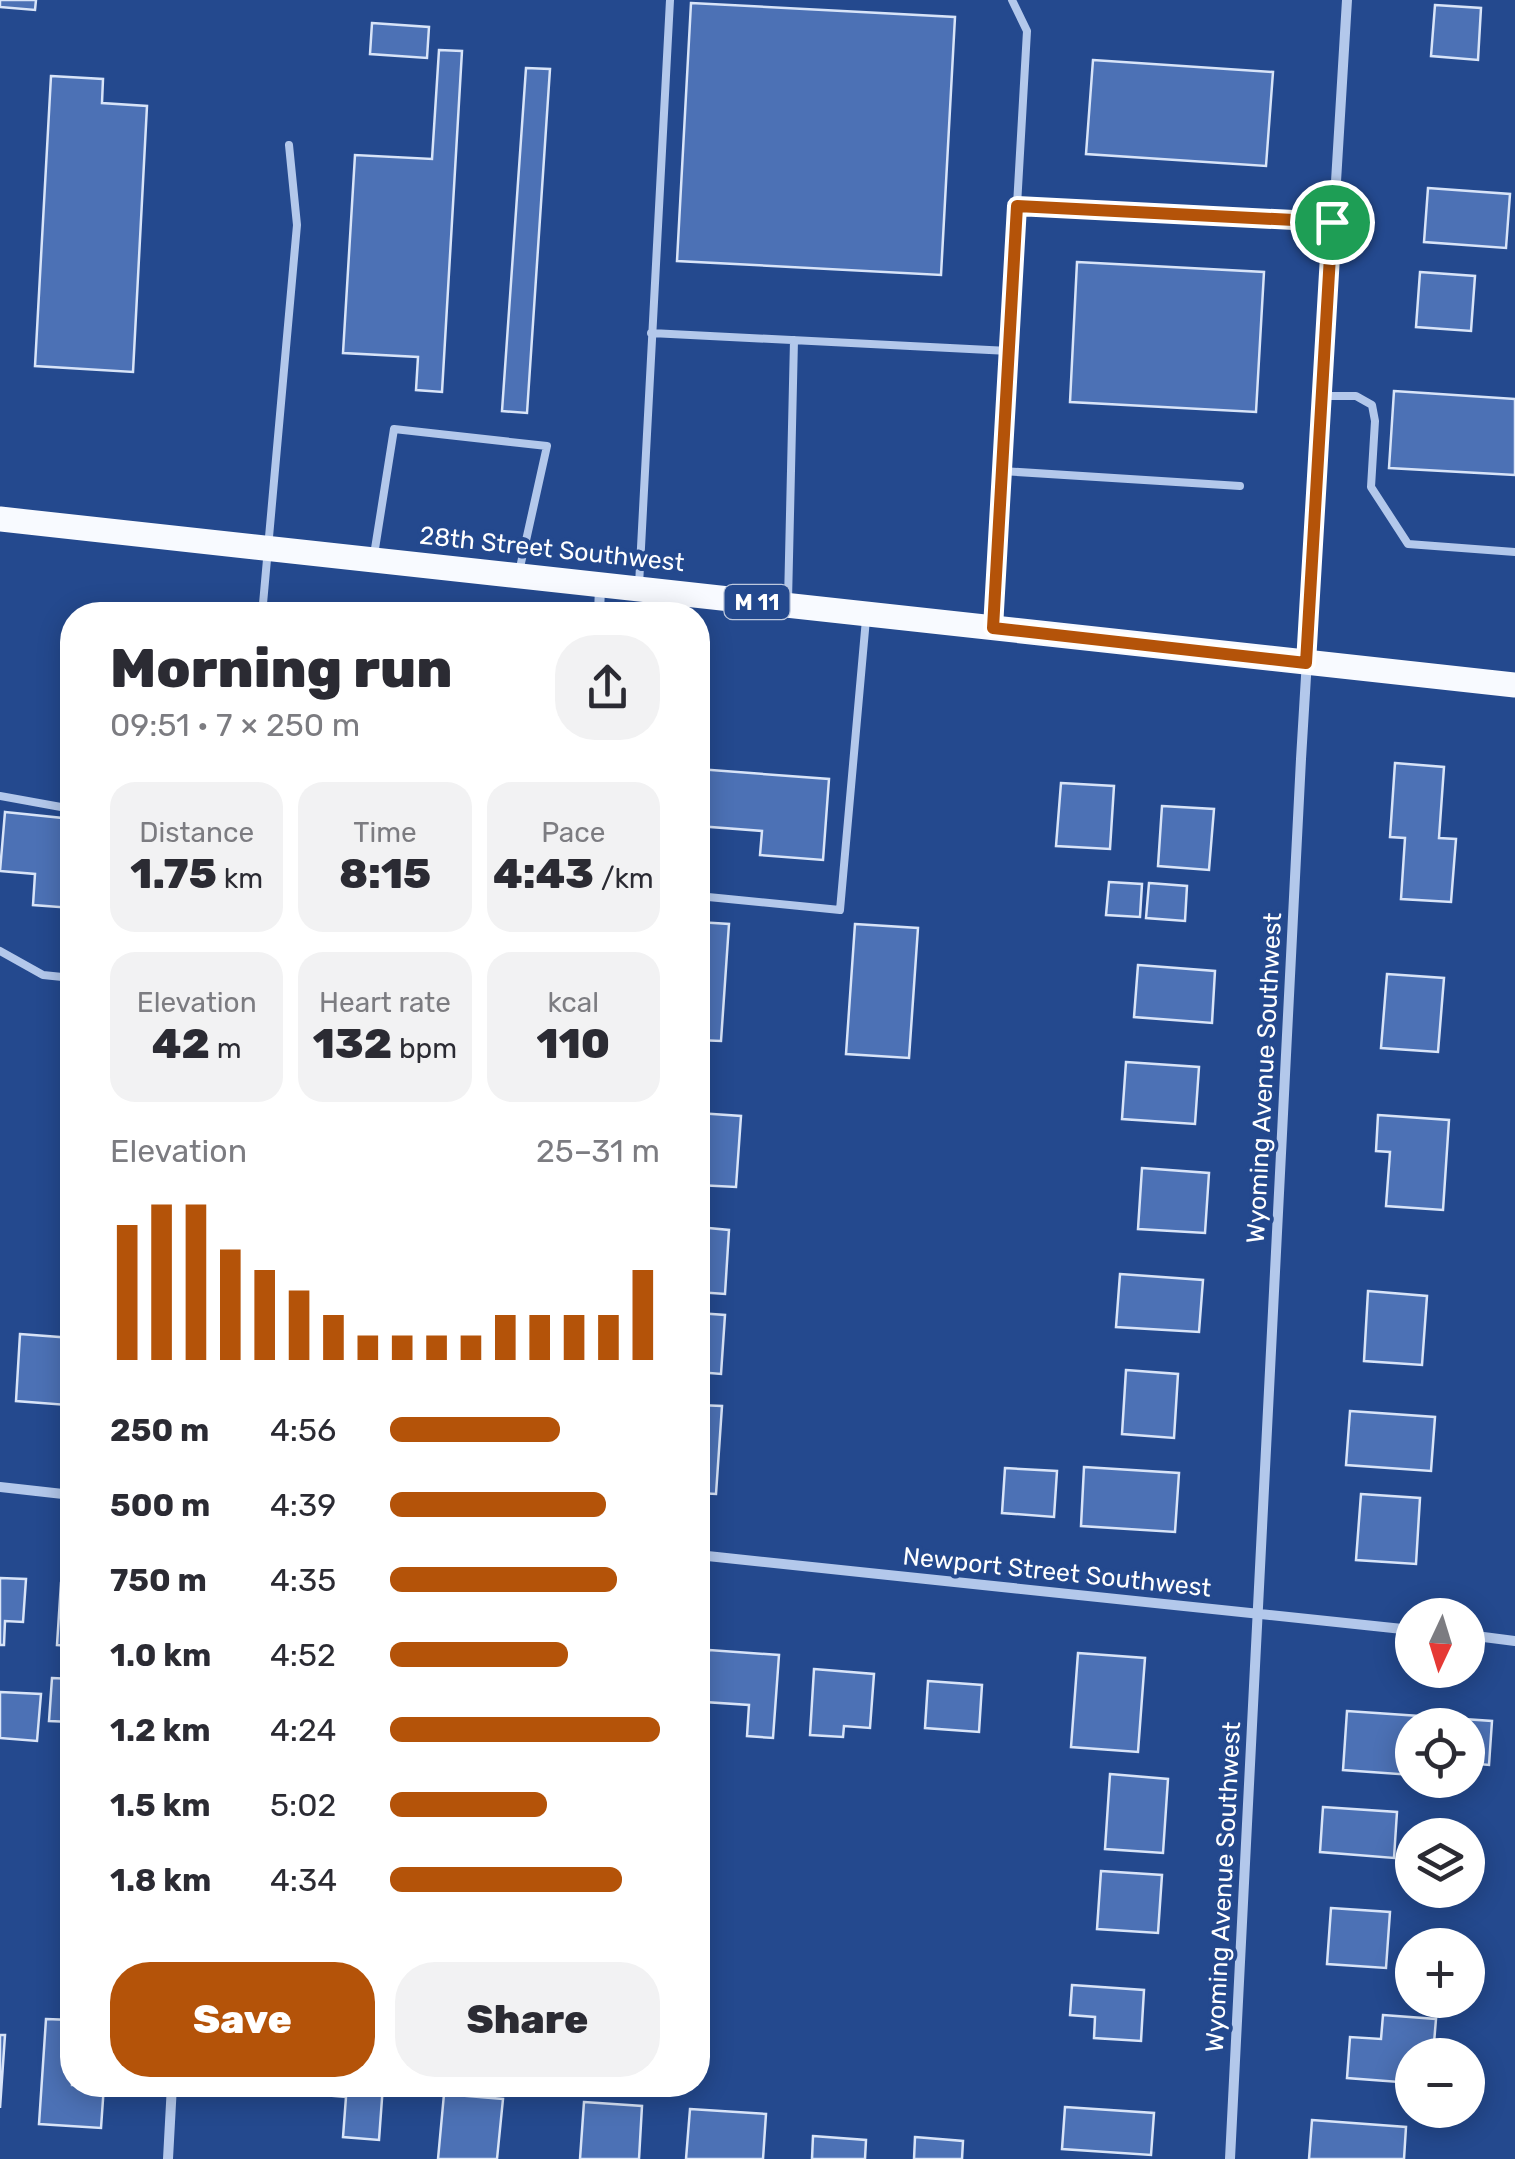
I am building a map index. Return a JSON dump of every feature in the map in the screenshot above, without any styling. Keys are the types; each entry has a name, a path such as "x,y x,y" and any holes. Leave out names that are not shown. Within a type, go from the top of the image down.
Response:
{"main road":[{"name":"28th Street Southwest","path":"0,519 1515,685"}],"street":[{"name":"Wyoming Avenue Southwest","path":"1230,2159 1306,663 1347,0"},
{"path":"599,602 600,585"},
{"path":"0,1487 60,1494"},
{"name":"Newport Street Southwest","path":"710,1556 1395,1628"},
{"path":"1485,1637 1515,1640"},
{"path":"168,2159 171,2097"}],"lane":[{"path":"639,589 666,8 670,0"},
{"path":"993,628 1027,31 1012,0"},
{"path":"263,602 297,225 289,145"},
{"path":"1017,206 1332,222"},
{"path":"651,333 1009,350"},
{"path":"788,606 794,340"},
{"path":"1322,396 1356,396 1372,405 1376,421 1371,487 1408,544 1515,552"},
{"path":"373,560 394,429 547,446 518,577"},
{"path":"1002,472 1240,486"},
{"path":"710,897 840,910 867,614"},
{"path":"0,796 60,808"},
{"path":"0,951 44,975 60,977"}],"building":[{"path":"0,0 36,0 35,10 0,7"},
{"path":"691,3 955,17 941,275 677,261"},
{"path":"1435,5 1481,8 1478,60 1431,56"},
{"path":"372,23 429,27 427,58 370,54"},
{"path":"439,50 462,51 442,392 416,390 418,357 343,353 355,155 432,159"},
{"path":"1093,60 1273,72 1266,166 1086,154"},
{"path":"526,68 550,69 527,413 502,411"},
{"path":"51,76 103,79 102,103 147,106 133,372 35,366"},
{"path":"1428,188 1510,194 1506,248 1424,242"},
{"path":"1077,262 1264,272 1256,412 1070,402"},
{"path":"1420,272 1475,276 1471,331 1416,327"},
{"path":"1394,391 1515,399 1515,475 1389,468"},
{"path":"1395,763 1444,767 1439,838 1456,839 1451,902 1401,899 1405,838 1390,837"},
{"path":"710,770 829,779 823,860 760,855 762,831 710,827"},
{"path":"1061,783 1114,786 1110,849 1056,846"},
{"path":"1162,806 1214,809 1209,870 1158,866"},
{"path":"5,812 60,818 60,907 33,905 35,874 0,871"},
{"path":"1109,882 1142,884 1140,917 1106,915"},
{"path":"1149,883 1187,886 1185,921 1146,918"},
{"path":"710,923 729,924 721,1041 710,1041"},
{"path":"855,924 918,928 909,1058 846,1054"},
{"path":"1138,965 1215,971 1212,1023 1134,1017"},
{"path":"1387,974 1444,978 1438,1052 1381,1048"},
{"path":"1126,1062 1199,1067 1195,1124 1122,1119"},
{"path":"710,1114 741,1116 736,1187 710,1186"},
{"path":"1378,1115 1449,1120 1443,1210 1386,1206 1390,1152 1376,1151"},
{"path":"1142,1168 1209,1173 1205,1233 1138,1229"},
{"path":"710,1228 729,1230 725,1294 710,1293"},
{"path":"1120,1274 1203,1280 1199,1332 1116,1327"},
{"path":"1368,1291 1427,1296 1422,1365 1364,1361"},
{"path":"710,1314 725,1315 721,1374 710,1373"},
{"path":"20,1334 60,1337 60,1404 16,1401"},
{"path":"1126,1370 1178,1374 1174,1438 1122,1434"},
{"path":"710,1406 722,1406 716,1494 710,1494"},
{"path":"1350,1411 1435,1417 1431,1471 1346,1465"},
{"path":"1084,1467 1179,1473 1175,1532 1081,1526"},
{"path":"1005,1468 1057,1471 1054,1517 1002,1513"},
{"path":"1361,1494 1420,1498 1416,1564 1356,1560"},
{"path":"0,1578 26,1579 23,1622 5,1621 4,1645 0,1645"},
{"path":"60,1598 60,1645 57,1645"},
{"path":"710,1650 779,1655 773,1738 747,1736 749,1705 710,1702"},
{"path":"1078,1653 1145,1658 1138,1752 1071,1747"},
{"path":"814,1669 874,1674 870,1728 844,1726 843,1737 810,1735"},
{"path":"52,1678 60,1678 60,1721 49,1721"},
{"path":"928,1681 982,1685 979,1732 925,1728"},
{"path":"0,1692 41,1694 37,1741 0,1738"},
{"path":"1347,1711 1395,1714 1395,1774 1343,1770"},
{"path":"1485,1721 1492,1721 1489,1765 1485,1765"},
{"path":"1110,1774 1168,1779 1163,1853 1105,1849"},
{"path":"1323,1807 1397,1812 1394,1858 1320,1852"},
{"path":"1101,1871 1162,1875 1158,1933 1097,1929"},
{"path":"1331,1908 1390,1912 1386,1968 1327,1964"},
{"path":"1072,1985 1144,1990 1141,2041 1094,2038 1095,2017 1070,2015"},
{"path":"1383,2015 1436,2019 1434,2038 1395,2038 1395,2082 1347,2078 1350,2037 1381,2039"},
{"path":"46,2019 60,2020 60,2097 103,2097 101,2128 39,2124"},
{"path":"0,2035 5,2035 0,2108"},
{"path":"346,2097 382,2097 379,2140 343,2137"},
{"path":"444,2097 503,2099 497,2159 438,2159"},
{"path":"584,2102 642,2106 639,2159 580,2159"},
{"path":"1065,2107 1154,2113 1151,2155 1062,2149"},
{"path":"690,2109 766,2114 763,2159 686,2159"},
{"path":"1312,2120 1406,2128 1404,2159 1309,2159"},
{"path":"813,2136 866,2140 865,2159 812,2159"},
{"path":"915,2137 963,2141 962,2159 914,2159"}],"route":[{"path":"1017,206 1332,222 1306,663 993,628 1017,206"}]}
